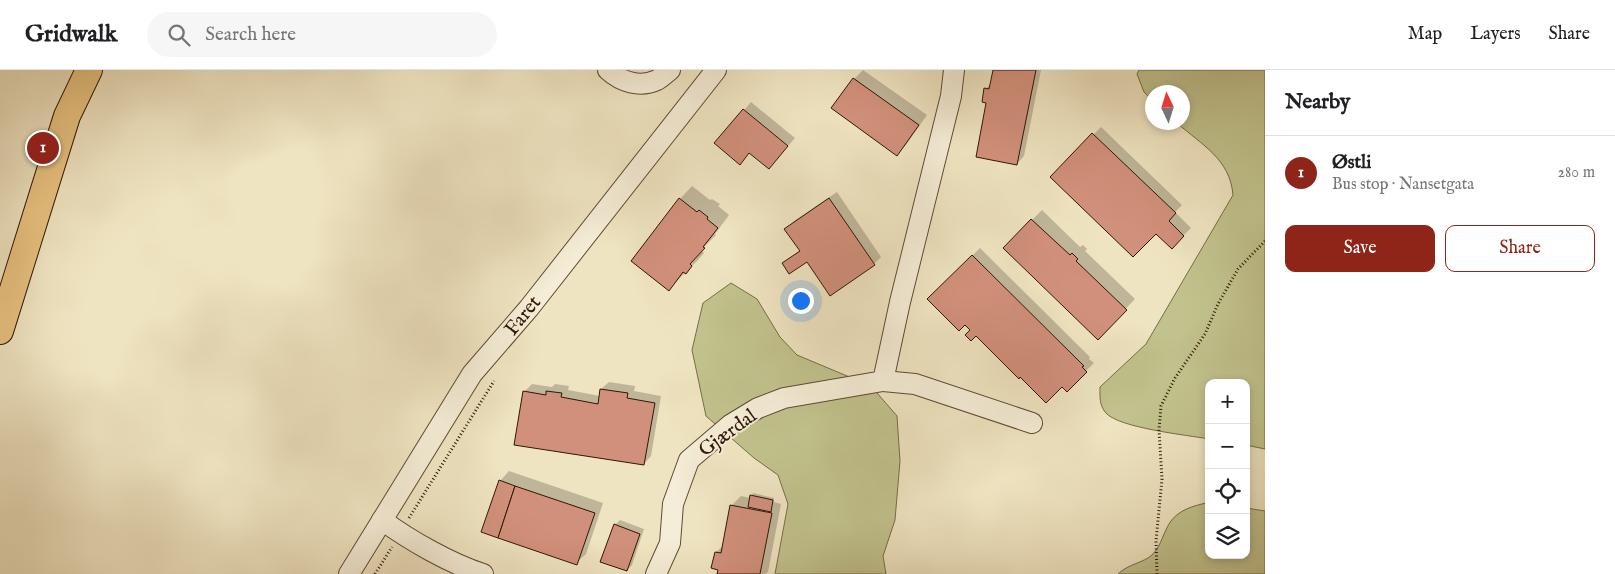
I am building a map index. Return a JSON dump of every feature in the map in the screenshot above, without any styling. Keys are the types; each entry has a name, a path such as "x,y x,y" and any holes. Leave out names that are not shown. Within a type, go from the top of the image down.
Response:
{"main road":[{"path":"0,331 68,116 90,70"}],"street":[{"path":"608,70 627,82 640,84 657,80 670,70"},
{"name":"Faret","path":"348,574 472,374 529,308 716,70"},
{"path":"883,381 900,302 951,96 954,70"},
{"name":"Gjærdal","path":"656,574 670,542 674,504 689,460 730,425 758,408 784,398 883,381 915,384 1032,423"},
{"path":"382,520 400,534 470,570 483,574"}],"path":[{"path":"1156,574 1156,541 1162,479 1159,430 1161,406 1175,378 1205,334 1218,304 1238,268 1265,241"},
{"path":"375,574 459,438"}],"green space":[{"path":"1139,70 1265,70 1265,449 1250,446 1250,379 1205,379 1205,438 1124,423 1106,413 1101,404 1100,387 1146,344 1233,195 1231,182 1221,162 1186,130 1190,130 1190,85 1145,85 1145,93 1137,74"},
{"path":"731,283 757,299 780,337 797,355 871,386 897,416 900,461 895,520 883,556 886,574 775,574 788,504 778,475 754,458 706,416 692,350 703,303"},
{"path":"1205,503 1205,559 1250,559 1250,509 1265,511 1265,574 1118,574 1152,555 1174,517 1191,507"}],"building":[{"path":"993,70 1036,70 1017,165 976,157 986,103 982,102 984,88 989,89"},
{"path":"853,78 919,125 897,156 831,108"},
{"path":"743,109 788,146 769,169 749,153 740,165 714,143"},
{"path":"1092,133 1176,213 1169,221 1184,236 1172,249 1156,234 1133,257 1050,177"},
{"path":"679,198 697,212 699,210 718,228 703,247 705,248 690,264 692,266 686,274 683,272 669,291 631,261"},
{"path":"829,198 875,265 830,296 807,262 789,274 782,263 800,251 784,229"},
{"path":"1031,219 1070,255 1072,253 1078,259 1076,261 1127,310 1098,340 1003,248"},
{"path":"972,255 1084,366 1082,367 1087,372 1067,392 1062,387 1046,403 976,336 971,341 965,335 970,330 965,325 959,331 927,299"},
{"path":"600,389 628,393 627,398 655,403 644,465 514,445 523,391 546,395 546,391 562,393 561,397 598,404"},
{"path":"499,480 515,486 498,538 481,532"},
{"path":"515,486 595,513 577,565 498,538"},
{"path":"750,495 773,500 771,512 748,507"},
{"path":"730,505 772,513 760,574 717,574 718,570 711,568 715,552 721,553"},
{"path":"614,524 640,534 627,571 600,562"}],"place":[{"name":"Østli","path":"43,148"}]}
